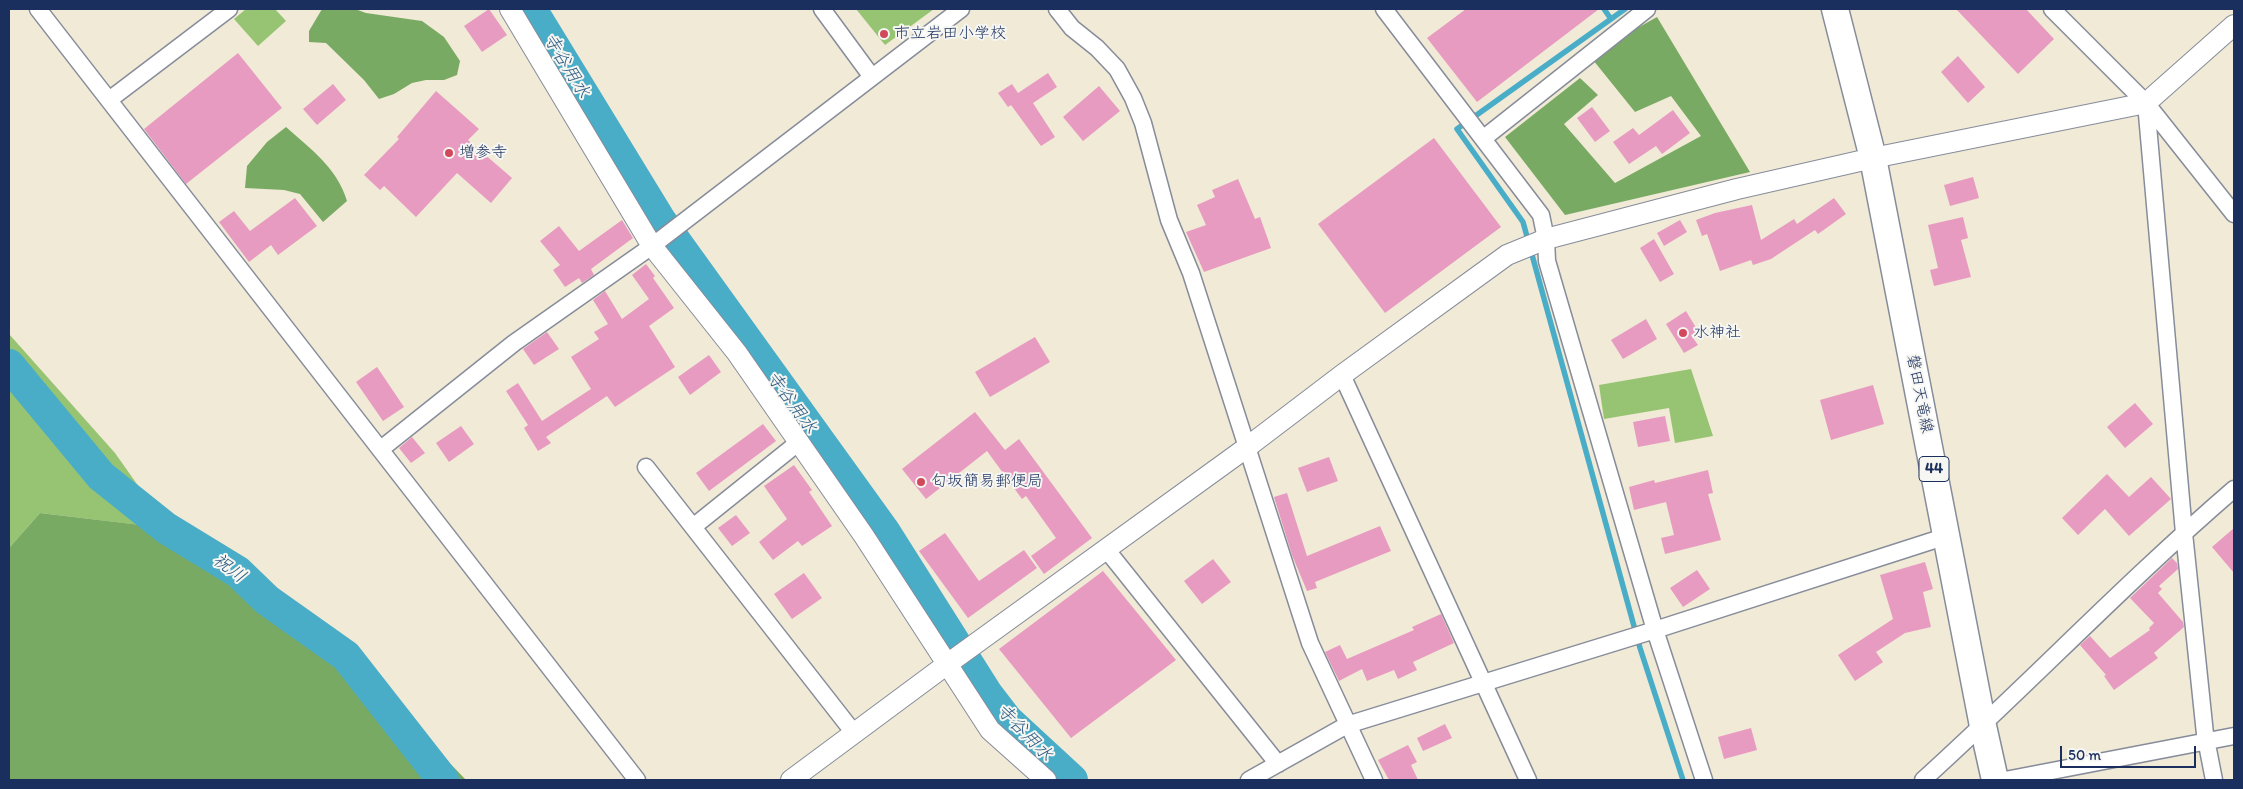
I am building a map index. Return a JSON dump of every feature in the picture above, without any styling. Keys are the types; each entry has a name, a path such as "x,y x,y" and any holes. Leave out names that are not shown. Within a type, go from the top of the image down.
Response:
{"main road":[{"name":"磐田天竜線","path":"1835,9 1873,158 1983,726 1996,780"}],"street":[{"path":"38,9 637,780"},
{"path":"109,100 229,9"},
{"path":"510,9 652,246 737,353 864,536 990,730 1046,780"},
{"path":"822,9 872,77"},
{"path":"381,449 514,343 652,246 961,9"},
{"path":"1057,9 1072,28 1097,48 1116,69 1133,98 1143,123 1170,220 1191,273 1310,643 1374,780"},
{"path":"1384,9 1541,215 1548,261 1655,630 1704,780"},
{"path":"1484,138 1647,9"},
{"path":"2052,9 2146,103 2234,214"},
{"path":"791,780 1507,255 1546,239 1737,189 1873,158 2146,103 2234,25"},
{"path":"2146,103 2184,533 2206,741 2214,780"},
{"path":"1342,375 1528,780"},
{"path":"693,527 799,442"},
{"path":"646,466 854,733"},
{"path":"1923,780 1983,726 2184,533 2232,495"},
{"path":"1248,780 1347,725 1655,630 1947,536"},
{"path":"1106,549 1278,764"},
{"path":"2005,780 2234,736"}],"green space":[{"path":"246,9 275,9 286,21 258,46 234,19"},
{"path":"322,9 355,9 366,13 422,21 444,37 460,61 457,75 444,80 426,80 412,83 394,94 379,99 364,80 326,43 309,42 309,31"},
{"path":"856,9 934,9 885,45"},
{"path":"1657,17 1750,172 1565,215 1505,137 1580,78 1598,95 1564,124 1615,183 1701,136 1671,96 1635,112 1589,55"},
{"path":"286,127 330,168 337,178 347,201 323,222 300,194 284,190 245,188 247,166 267,142"},
{"path":"9,334 115,453 156,511 148,526 40,513 9,548"},
{"path":"1691,369 1713,436 1675,443 1669,408 1604,419 1599,385"},
{"path":"40,513 166,528 346,656 466,780 9,780 9,548"}],"building":[{"path":"489,9 507,35 482,52 464,26"},
{"path":"1466,9 1599,9 1477,102 1427,38"},
{"path":"1956,9 2026,9 2054,39 2018,74"},
{"path":"238,53 282,108 186,184 144,129"},
{"path":"1958,56 1985,87 1968,103 1941,72"},
{"path":"1048,73 1057,87 1033,103 1055,137 1041,146 1011,105 1008,107 998,93 1012,84 1018,93"},
{"path":"333,84 346,100 317,125 303,109"},
{"path":"1099,86 1120,111 1083,141 1063,117"},
{"name":"増参寺","path":"436,91 479,129 468,140 512,178 491,203 457,173 416,217 384,186 380,190 364,175 399,139 397,137"},
{"path":"1592,107 1610,131 1595,142 1577,118"},
{"path":"1673,110 1690,133 1662,154 1656,146 1629,164 1613,142 1633,128 1639,135"},
{"path":"1434,138 1501,227 1385,313 1318,224"},
{"path":"1973,177 1979,198 1950,206 1944,185"},
{"path":"1238,179 1255,219 1260,217 1271,248 1204,272 1186,232 1206,225 1197,205 1215,197 1212,190"},
{"path":"295,198 317,226 278,255 271,245 249,262 219,222 234,211 250,231"},
{"path":"1834,198 1846,214 1818,234 1815,230 1771,259 1753,265 1751,260 1720,271 1707,234 1702,236 1696,220 1715,213 1752,205 1761,240 1794,219 1797,224"},
{"path":"1963,217 1968,238 1961,240 1971,277 1934,286 1930,270 1938,268 1928,225"},
{"path":"622,220 633,238 591,269 594,275 582,283 579,278 565,287 553,270 560,265 540,241 559,226 579,251"},
{"path":"1680,220 1687,232 1664,246 1657,233"},
{"path":"1654,239 1674,274 1660,282 1640,248"},
{"path":"646,264 655,276 653,278 674,308 649,326 675,367 615,407 607,396 546,437 551,443 538,451 524,428 528,425 506,391 518,383 542,421 591,389 571,357 599,339 594,332 608,324 593,300 605,291 622,319 649,299 632,275"},
{"name":"水神社","path":"1686,311 1698,331 1691,335 1698,345 1684,353 1666,324"},
{"path":"1646,319 1657,339 1623,359 1611,340"},
{"path":"547,332 559,349 534,365 523,349"},
{"path":"1035,337 1050,362 990,397 975,372"},
{"path":"709,355 721,372 690,395 678,377"},
{"path":"377,367 404,407 383,421 356,382"},
{"path":"1873,385 1884,424 1831,440 1820,400"},
{"path":"2135,403 2153,424 2125,448 2107,427"},
{"path":"975,412 1005,450 1019,439 1092,538 1044,574 1031,556 1056,538 1026,496 1022,499 987,451 926,499 902,469"},
{"path":"1665,416 1670,441 1638,447 1633,422"},
{"path":"763,424 776,441 709,491 696,473"},
{"path":"461,426 474,444 449,462 436,443"},
{"path":"412,437 425,453 411,463 399,448"},
{"path":"1329,457 1338,481 1307,492 1298,468"},
{"path":"794,465 812,490 809,492 832,526 802,546 798,541 773,560 759,542 787,519 764,486"},
{"path":"1708,470 1713,493 1708,494 1721,540 1665,554 1661,538 1674,535 1666,502 1634,510 1629,487 1654,480 1655,483"},
{"path":"2107,474 2129,497 2151,477 2171,499 2129,536 2105,509 2078,535 2062,518"},
{"path":"1287,493 1307,556 1380,526 1391,551 1315,582 1317,588 1307,591 1292,555 1274,497"},
{"path":"736,515 750,533 732,546 718,528"},
{"path":"2234,528 2234,573 2212,547"},
{"path":"945,533 979,581 1024,550 1037,568 968,618 919,551"},
{"path":"2172,558 2177,563 2178,569 2159,586 2162,589 2158,593 2183,622 2184,627 2154,653 2158,658 2114,690 2104,676 2106,675 2080,645 2090,636 2110,658 2150,630 2149,628 2154,623 2130,598"},
{"path":"1213,559 1231,582 1202,604 1184,581"},
{"path":"1925,562 1933,589 1923,592 1931,627 1905,633 1876,652 1883,662 1855,681 1838,655 1893,619 1880,575"},
{"path":"1697,570 1710,589 1683,607 1670,588"},
{"path":"1103,571 1176,660 1071,738 999,649"},
{"path":"804,573 822,598 792,619 774,594"},
{"path":"1441,614 1454,643 1413,662 1417,670 1398,679 1394,670 1367,681 1362,669 1339,681 1325,652 1340,645 1347,659 1414,630 1412,627"},
{"path":"1445,724 1452,738 1423,751 1417,738"},
{"path":"1751,728 1757,750 1724,759 1718,737"},
{"path":"1408,745 1417,762 1411,765 1418,780 1389,780 1378,760"}],"waterway":[{"name":"寺谷用水","path":"531,9 660,220 884,531 987,694 1007,720 1072,780"},
{"path":"1604,9 1611,19"},
{"path":"1625,9 1457,129 1523,222 1640,648 1683,780"},
{"name":"祝川","path":"9,365 101,476 166,528 238,572 267,600 346,656 443,780"}],"place":[{"name":"市立岩田小学校","path":"884,34"},
{"name":"増参寺","path":"449,153"},
{"name":"水神社","path":"1683,333"},
{"name":"匂坂簡易郵便局","path":"921,482"}]}
